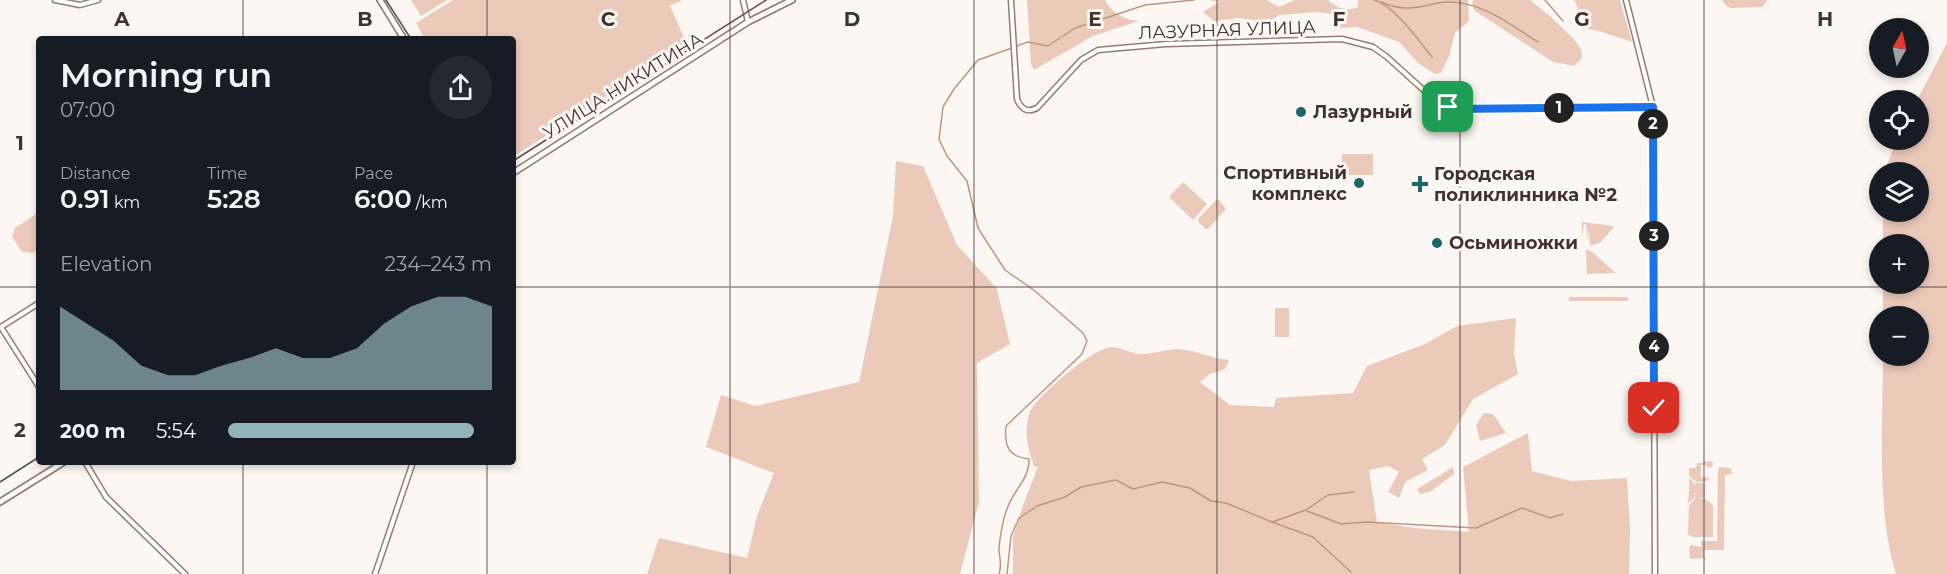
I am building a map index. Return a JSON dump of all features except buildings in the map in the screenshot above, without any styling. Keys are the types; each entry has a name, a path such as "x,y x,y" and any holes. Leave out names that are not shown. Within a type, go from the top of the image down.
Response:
{"main road":[{"path":"380,0 402,36"},
{"name":"УЛИЦА НИКИТИНА","path":"516,171 748,22 792,0"},
{"path":"0,502 59,465"}],"street":[{"path":"55,0 80,5 98,0"},
{"path":"743,0 748,22"},
{"name":"ЛАЗУРНАЯ УЛИЦА","path":"1011,0 1017,99 1024,110 1037,108 1081,60 1098,50 1166,45 1342,39 1373,47 1388,57 1439,104 1452,109 1653,107"},
{"path":"1626,0 1653,107 1654,574"},
{"path":"36,305 1,327 36,382"},
{"path":"87,465 106,496 185,574"},
{"path":"375,574 411,465"}],"shaded area":[{"path":"411,0 447,0 421,16"},
{"path":"453,0 682,0 670,6 687,44 516,155 516,36 423,36 416,23"},
{"path":"1027,0 1105,0 1119,15 1139,21 1093,36 1034,70 1031,64"},
{"path":"1208,0 1267,0 1279,7 1295,0 1328,0 1338,7 1350,9 1358,7 1358,0 1468,0 1469,21 1455,33 1449,56 1441,73 1435,74 1418,63 1399,42 1357,27 1337,28 1334,14 1315,12 1280,15 1267,22 1239,18 1214,21 1203,12 1219,2"},
{"path":"1473,0 1530,0 1573,38 1581,49 1582,58 1574,66 1553,62 1475,11"},
{"path":"1574,0 1620,0 1632,42 1588,29"},
{"path":"1722,0 1768,0 1762,7 1731,8 1726,6"},
{"path":"1947,43 1947,574 1896,574 1890,549 1883,495 1883,366 1929,366 1929,306 1883,306 1883,294 1929,294 1929,234 1883,234 1883,222 1929,222 1929,162 1888,162 1893,150 1929,150 1929,90 1922,90"},
{"path":"1342,154 1373,154 1373,175 1342,175"},
{"path":"896,161 923,166 957,245 997,289 1010,344 977,363 979,502 960,574 647,574 659,538 747,558 757,516 774,473 706,447 721,395 756,406 859,382 893,216"},
{"path":"1183,182 1207,204 1193,220 1169,197"},
{"path":"1216,200 1219,200 1226,209 1206,229 1198,219"},
{"path":"36,214 36,251 22,252 12,237 15,228"},
{"path":"1582,222 1614,227 1600,243 1590,246 1589,227 1588,240 1586,224 1584,224 1582,237"},
{"path":"1586,249 1591,251 1616,273 1587,274"},
{"path":"1569,297 1628,297 1628,301 1569,301"},
{"path":"1275,308 1289,308 1289,337 1275,337"},
{"path":"1516,318 1514,354 1518,374 1473,399 1445,445 1422,459 1428,470 1405,482 1399,498 1388,492 1399,472 1388,466 1369,470 1377,522 1414,528 1469,532 1463,467 1528,433 1532,471 1571,481 1627,478 1630,529 1629,574 1013,574 1013,537 1038,467 1034,466 1027,439 1030,412 1043,395 1066,374 1103,349 1114,347 1143,354 1179,349 1229,360 1225,369 1210,374 1200,382 1230,405 1274,407 1276,398 1353,393 1367,366 1425,344 1457,326"},
{"path":"1484,413 1493,414 1506,433 1480,441 1476,425"},
{"path":"1711,461 1713,464 1712,467 1707,468 1706,465 1701,465 1701,477 1710,478 1705,482 1696,482 1689,476 1689,468 1696,468 1697,463"},
{"path":"1453,467 1454,474 1430,492 1420,494 1417,489"},
{"path":"1719,467 1731,468 1732,474 1725,475 1724,550 1704,550 1707,560 1690,559 1689,547 1691,545 1701,547 1701,541 1717,541"},
{"path":"1689,478 1695,487 1695,483 1705,483 1705,498 1697,499 1705,499 1713,505 1713,537 1692,537 1688,534 1689,505 1695,499 1695,492 1694,499 1688,503 1689,491 1692,490 1689,490"}],"waterway":[{"path":"1016,46 1028,42 1048,46 1075,28 1145,5 1194,0"},
{"path":"1374,0 1382,3 1398,16 1432,57"},
{"path":"1545,0 1563,21"},
{"path":"1381,2 1404,8 1446,2 1474,6 1497,16 1538,42"},
{"path":"999,574 1001,565 999,547 1004,518 1029,466 1029,459 1016,456 1009,449 1006,426 1082,354 1087,341 1083,333 1035,291 1005,270 978,228 967,181 947,156 939,139 943,107 954,89 978,60 1012,48"},
{"path":"1007,574 1011,536 1019,518 1037,506 1065,497 1081,487 1116,480 1133,489 1162,482 1190,488 1211,501 1226,503 1272,522 1306,510 1328,495 1354,492"},
{"path":"1307,511 1341,524 1367,522 1476,528 1522,508 1550,518 1563,514"},
{"path":"1272,522 1313,537 1351,572"}],"tram line":[{"path":"386,0 409,36"},
{"path":"516,159 766,0"},
{"path":"0,482 36,459"}],"place":[{"name":"Лазурный","path":"1301,112"},
{"name":"Спортивный комплекс","path":"1359,183"},
{"name":"Городская поликлинника №2","path":"1420,184"},
{"name":"Осьминожки","path":"1437,243"}],"route":[{"path":"1448,107 1452,109 1653,107 1654,408"}]}
